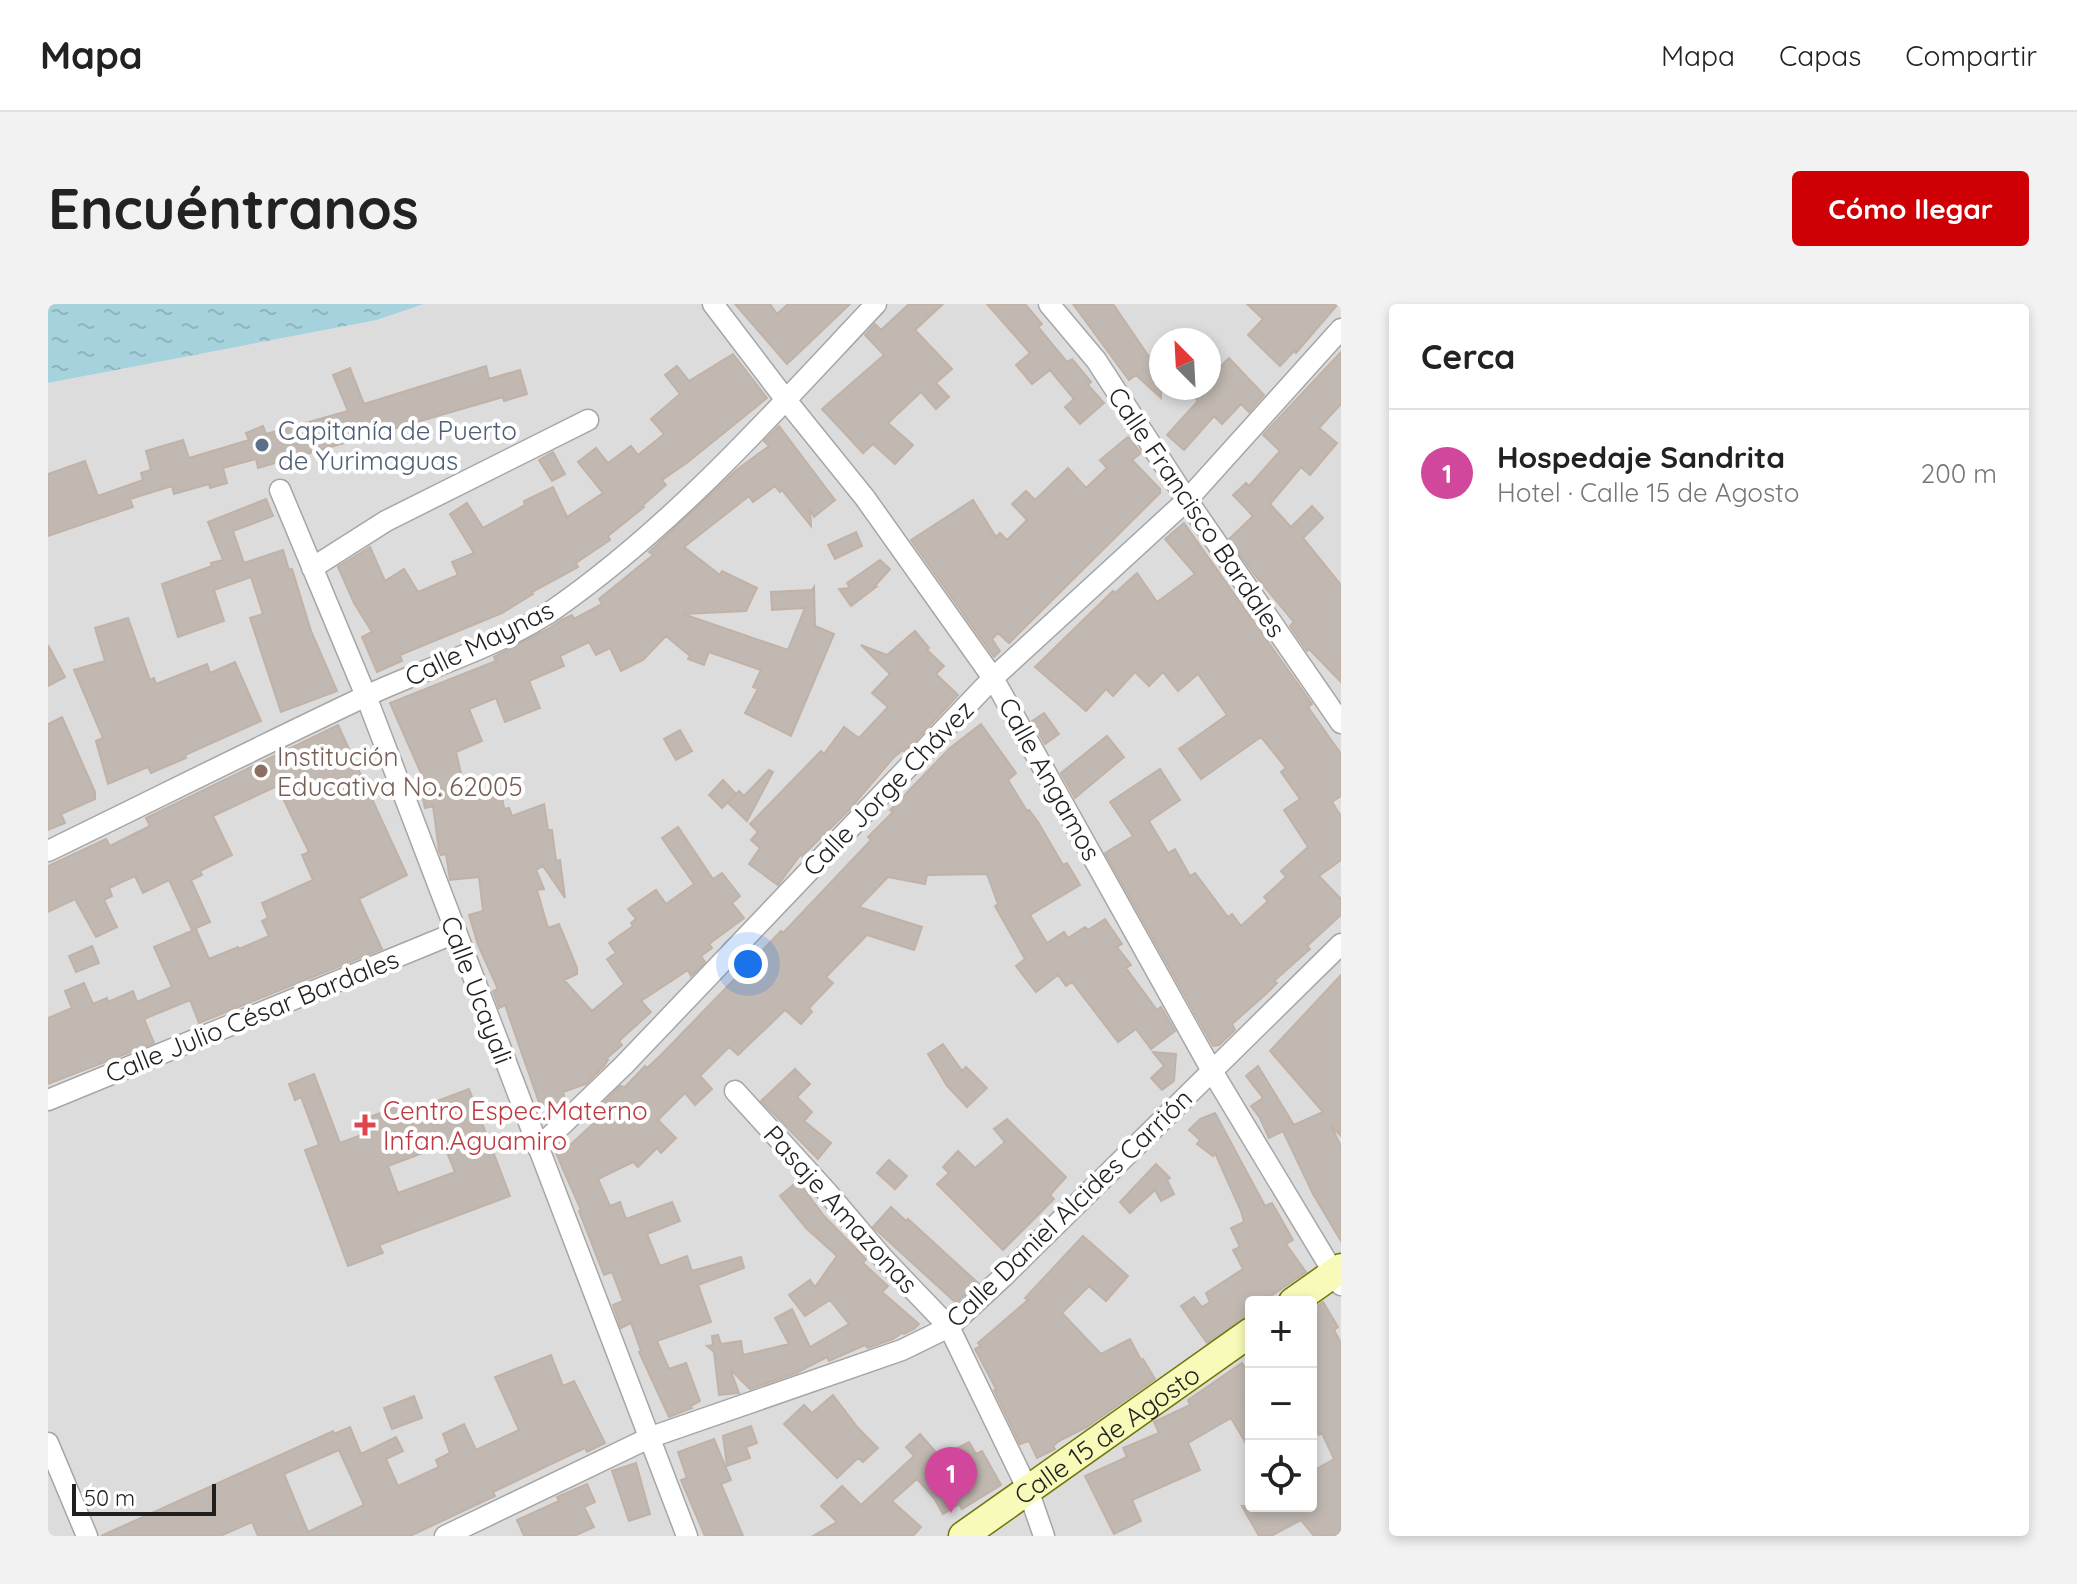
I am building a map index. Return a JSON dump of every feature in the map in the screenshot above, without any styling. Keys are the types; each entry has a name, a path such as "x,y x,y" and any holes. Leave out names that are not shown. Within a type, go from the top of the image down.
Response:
{"street":[{"name":"Calle Angamos","path":"713,304 865,498 993,678 1212,1071 1339,1275"},
{"name":"Calle Maynas","path":"48,851 366,696 493,642 553,610 611,567 686,501 876,304"},
{"name":"Calle Francisco Bardales","path":"1049,304 1096,360 1187,500 1341,723"},
{"name":"Calle Jorge Chávez","path":"538,1148 624,1065 993,678 1187,500 1341,329"},
{"path":"312,568 386,521 588,420"},
{"name":"Calle Ucayali","path":"280,490 366,696 687,1536"},
{"name":"Calle Julio César Bardales","path":"48,1100 455,933"},
{"name":"Calle Daniel Alcides Carrión","path":"445,1536 651,1437 902,1350 949,1327 1341,944"},
{"name":"Pasaje Amazonas","path":"735,1091 883,1258 949,1327 1028,1490 1044,1536"},
{"path":"1303,1296 1339,1275"},
{"name":"Calle 15 de Agosto","path":"963,1536 1245,1336"},
{"path":"48,1443 87,1536"}],"shaded area":[{"path":"424,304 1341,304 1341,1536 48,1536 48,383 377,320"}],"water":[{"path":"48,304 424,304 377,320 48,383"}],"building":[{"path":"735,304 770,304 777,314 788,304 850,304 787,364"},
{"path":"909,304 943,304 915,330 952,369 936,383 949,397 936,409 921,392 888,423 913,445 895,464 873,444 863,453 822,409 884,355 865,335 875,324 881,330"},
{"path":"987,304 1025,304 1042,324 1038,327 1067,362 1072,359 1104,403 1080,424 1065,407 1074,399 1050,370 1032,384 1016,365 1030,353"},
{"path":"1073,304 1113,304 1149,357 1149,387 1136,375 1129,380"},
{"path":"1247,304 1338,304 1296,353 1294,351 1280,366 1248,335 1263,319"},
{"path":"1341,352 1341,404 1319,428 1337,443 1310,475 1301,467 1270,504 1291,527 1312,506 1323,518 1303,538 1341,585 1341,682 1309,649 1307,651 1290,626 1294,622 1229,539 1253,516 1233,495 1246,483 1249,486 1280,451 1263,435"},
{"path":"733,354 767,398 662,480 666,485 608,536 610,540 576,563 578,567 532,592 502,613 400,655 402,661 377,672 362,637 372,632 354,603 338,567 370,547 385,581 404,569 418,592 458,575 452,562 474,553 450,514 467,503 483,528 525,505 524,501 553,487 567,517 603,493 578,462 596,448 608,463 631,446 638,455 664,434 651,419 680,394 665,375 677,366 689,381"},
{"path":"1229,358 1264,395 1249,412 1241,404 1222,424 1214,416 1184,450 1167,435 1197,400 1221,400 1221,366"},
{"path":"486,366 489,379 520,370 527,394 504,401 503,397 258,468 256,459 223,468 227,483 210,488 209,484 174,494 172,486 130,499 133,507 48,536 48,474 85,461 98,496 143,480 141,473 151,470 146,451 183,440 189,458 249,440 246,433 263,426 266,434 348,411 333,375 350,368 364,404"},
{"path":"779,426 835,500 814,517 810,509 811,526 782,490 780,492 775,486 753,502 749,496 684,547 720,575 722,571 757,588 746,611 683,614 788,650 805,608 772,610 771,592 812,590 814,587 815,626 834,634 791,736 745,713 758,689 753,687 761,670 709,652 704,665 688,659 690,656 666,636 643,660 621,671 610,648 596,655 589,642 560,656 564,666 529,681 540,708 505,722 496,698 469,709 482,741 456,752 466,795 501,789 504,809 509,808 512,816 544,804 548,830 552,830 556,861 560,860 565,898 543,866 536,870 544,889 537,890 548,928 559,924 577,968 577,974 564,980 592,1011 624,984 607,959 616,953 609,943 633,926 631,923 636,919 628,909 656,890 666,904 694,884 662,838 678,827 713,879 722,873 740,896 732,903 744,918 709,944 712,948 701,956 705,962 691,976 688,970 641,1001 651,1012 619,1041 622,1045 586,1084 563,1092 565,1100 541,1108 505,1005 499,1008 493,991 498,989 478,945 469,915 483,911 479,877 450,880 446,854 441,855 439,851 433,806 425,808 419,782 424,780 390,703 496,661 494,657 561,620 572,615 574,619 602,604 599,599 653,555 649,552 735,471 769,446 764,441"},
{"path":"1128,437 1141,453 1132,460 1160,489 1160,493 1009,643 998,633 992,639 1000,651 994,657 911,540 973,500 996,537 1000,533 1007,540 1027,520 1012,504 1026,491 1035,500 1068,468 1086,488 1107,468 1100,460"},
{"path":"553,452 565,474 552,481 539,460"},
{"path":"266,499 273,516 233,531 244,563 283,550 311,631 337,691 281,712 250,618 263,614 251,577 214,590 224,621 178,637 162,584 223,560 208,522"},
{"path":"1184,523 1312,704 1308,707 1341,754 1341,796 1332,802 1341,816 1341,860 1319,876 1341,899 1341,915 1307,946 1310,949 1274,981 1277,983 1266,994 1232,1024 1235,1030 1219,1045 1213,1046 1105,853 1133,836 1110,802 1160,769 1180,800 1149,821 1168,853 1175,849 1190,876 1195,873 1228,917 1232,914 1241,926 1268,901 1264,897 1286,877 1281,871 1308,847 1284,810 1300,799 1281,772 1286,768 1261,737 1201,779 1179,749 1227,715 1198,674 1178,691 1163,672 1149,686 1135,672 1113,696 1106,689 1086,711 1035,667 1113,591 1115,593 1137,573 1157,602 1195,574 1165,539"},
{"path":"856,532 862,546 835,559 828,545"},
{"path":"880,560 890,569 876,587 851,606 839,589 850,588 847,583"},
{"path":"128,618 150,680 154,678 156,684 207,664 210,673 235,662 261,721 151,773 148,767 108,784 96,741 103,738 74,670 105,661 95,628"},
{"path":"915,631 929,648 927,650 944,666 936,674 958,695 905,752 903,750 893,758 850,809 801,854 778,885 749,864 760,848 751,840 758,832 750,824 821,751 824,754 844,727 859,738 888,707 872,693 890,674 861,645 887,655"},
{"path":"48,645 65,677 48,686"},
{"path":"1044,713 1059,734 1045,744 1032,721"},
{"path":"62,717 95,792 95,799 61,814 65,823 48,830 48,724"},
{"path":"981,724 1016,773 1008,780 1027,811 1038,822 1063,865 1067,863 1080,885 1030,915 1047,943 1064,932 1068,938 1085,927 1088,930 1105,919 1122,944 1117,947 1131,965 1126,968 1157,1010 1161,1007 1175,1031 1151,1049 1136,1029 1118,1042 1072,982 1066,986 1058,975 1036,992 1016,966 1025,959 995,906 998,904 987,874 927,875 925,884 888,877 859,907 922,927 914,950 867,935 826,977 833,983 809,1008 812,1012 801,1024 785,1010 738,1055 729,1047 700,1076 712,1089 695,1105 685,1093 658,1120 676,1138 661,1153 657,1148 638,1167 633,1162 598,1179 610,1206 620,1202 626,1219 672,1202 680,1221 647,1234 660,1266 687,1256 692,1271 741,1257 744,1268 698,1285 711,1322 657,1341 669,1369 686,1363 700,1401 692,1408 669,1417 639,1352 631,1323 621,1328 613,1305 623,1301 612,1272 604,1275 581,1210 555,1151 571,1144 594,1123 589,1117 620,1086 625,1087 645,1066 647,1068 661,1055 781,931 783,933 871,840 868,837 893,812 890,810 950,748"},
{"path":"338,725 407,875 359,899 382,949 199,1023 190,1000 144,1019 154,1043 48,1084 48,1018 72,1008 65,991 84,983 93,1004 107,998 108,1002 133,991 137,1002 172,987 154,947 196,929 209,959 239,949 269,936 262,921 268,918 262,903 313,880 302,855 309,852 277,786 213,816 232,855 200,871 202,875 191,880 210,922 192,930 169,880 143,893 135,876 109,888 112,896 104,900 117,927 96,937 75,899 48,912 48,866 106,839 110,846 150,826 146,818"},
{"path":"680,730 692,751 676,760 664,739"},
{"path":"1107,736 1124,757 1075,798 1061,773"},
{"path":"769,770 773,772 747,821 728,803 739,791 744,796"},
{"path":"723,780 736,794 722,808 709,795"},
{"path":"92,946 99,963 76,972 69,956"},
{"path":"1341,975 1341,1136 1331,1126 1341,1146 1341,1241 1313,1194 1283,1131 1269,1138 1251,1106 1263,1098 1246,1076 1258,1066 1294,1125 1323,1112 1270,1051"},
{"path":"943,1044 962,1071 966,1067 987,1088 967,1107 947,1086 928,1054"},
{"path":"1153,1052 1176,1054 1174,1081 1162,1090 1151,1078 1164,1066"},
{"path":"795,1069 810,1084 797,1097 812,1112 804,1121 831,1143 818,1159 761,1101"},
{"path":"314,1074 340,1143 377,1129 372,1116 399,1106 403,1114 469,1089 510,1196 379,1245 383,1253 348,1266 305,1150 319,1145 301,1097 295,1100 289,1084","holes":["444,1145 455,1172 398,1193 388,1166"]},
{"path":"1215,1113 1265,1206 1272,1203 1293,1240 1286,1244 1306,1272 1271,1296 1245,1296 1245,1318 1207,1343 1181,1306 1194,1297 1202,1307 1210,1302 1206,1293 1243,1269 1233,1250 1240,1247 1231,1228 1244,1222 1215,1153 1213,1156 1197,1144 1200,1140 1189,1130 1200,1119"},
{"path":"1007,1119 1066,1177 1050,1195 1054,1199 1003,1250 937,1184 949,1173 943,1167 958,1151 975,1168 1005,1142 994,1129"},
{"path":"889,1160 907,1176 895,1189 877,1173"},
{"path":"1156,1164 1170,1178 1167,1180 1174,1194 1161,1201 1155,1190 1130,1213 1120,1202"},
{"path":"798,1181 824,1216 866,1259 863,1263 888,1286 882,1292 919,1324 893,1339 868,1348 865,1345 829,1361 827,1357 796,1373 750,1389 730,1369 739,1393 719,1395 714,1352 707,1346 713,1345 712,1336 718,1335 721,1344 741,1341 743,1355 789,1344 775,1318 792,1309 810,1347 849,1324 830,1300 805,1316 789,1295 810,1280 815,1287 837,1256 806,1228 780,1196"},
{"path":"891,1207 978,1283 956,1303 873,1227"},
{"path":"1083,1236 1128,1276 1106,1301 1089,1286 1062,1313 1101,1354 1130,1339 1155,1379 1087,1427 1059,1441 1053,1446 1055,1449 1037,1458 1029,1441 1020,1444 975,1349 1028,1300 1025,1298"},
{"path":"1323,1302 1338,1327 1334,1330 1341,1343 1341,1536 1314,1536 1301,1520 1271,1536 1259,1536 1245,1512 1317,1512 1317,1469 1334,1459 1322,1433 1319,1435 1317,1431 1317,1306"},
{"path":"551,1355 563,1386 574,1381 605,1443 587,1452 585,1448 549,1465 493,1492 495,1496 410,1536 258,1536 252,1522 220,1536 101,1536 333,1431 334,1434 350,1427 361,1454 396,1437 403,1451 386,1459 398,1486 439,1467 436,1460 450,1453 443,1434 464,1424 476,1450 519,1430 495,1377","holes":["339,1450 364,1505 308,1532 284,1474"]},
{"path":"1242,1363 1245,1368 1245,1442 1231,1418 1188,1443 1200,1470 1132,1500 1141,1521 1114,1534 1085,1476 1127,1457 1123,1448 1159,1433 1154,1422 1190,1405 1188,1400"},
{"path":"833,1395 878,1448 863,1462 858,1458 837,1478 784,1424 804,1405 812,1413"},
{"path":"414,1396 422,1418 392,1429 384,1408"},
{"path":"751,1426 757,1443 746,1447 750,1458 727,1466 723,1436"},
{"path":"920,1434 940,1457 969,1442 976,1454 982,1451 1001,1485 962,1509 959,1504 943,1514 917,1479 892,1501 921,1527 913,1536 813,1536 837,1522 821,1506 842,1486 861,1505 914,1456 906,1447"},
{"path":"714,1439 731,1480 721,1484 743,1536 705,1536 681,1480 687,1478 678,1452"},
{"path":"636,1463 650,1514 629,1521 612,1471"},
{"path":"587,1484 595,1502 584,1507 594,1527 574,1536 524,1536 517,1520"}],"place":[{"name":"Capitanía de Puerto de Yurimaguas","path":"262,445"},
{"name":"Institución Educativa No. 62005","path":"261,771"},
{"name":"Centro Espec.Materno Infan.Aguamiro","path":"365,1125"},
{"name":"Hospedaje Sandrita","path":"951,1513"}]}
